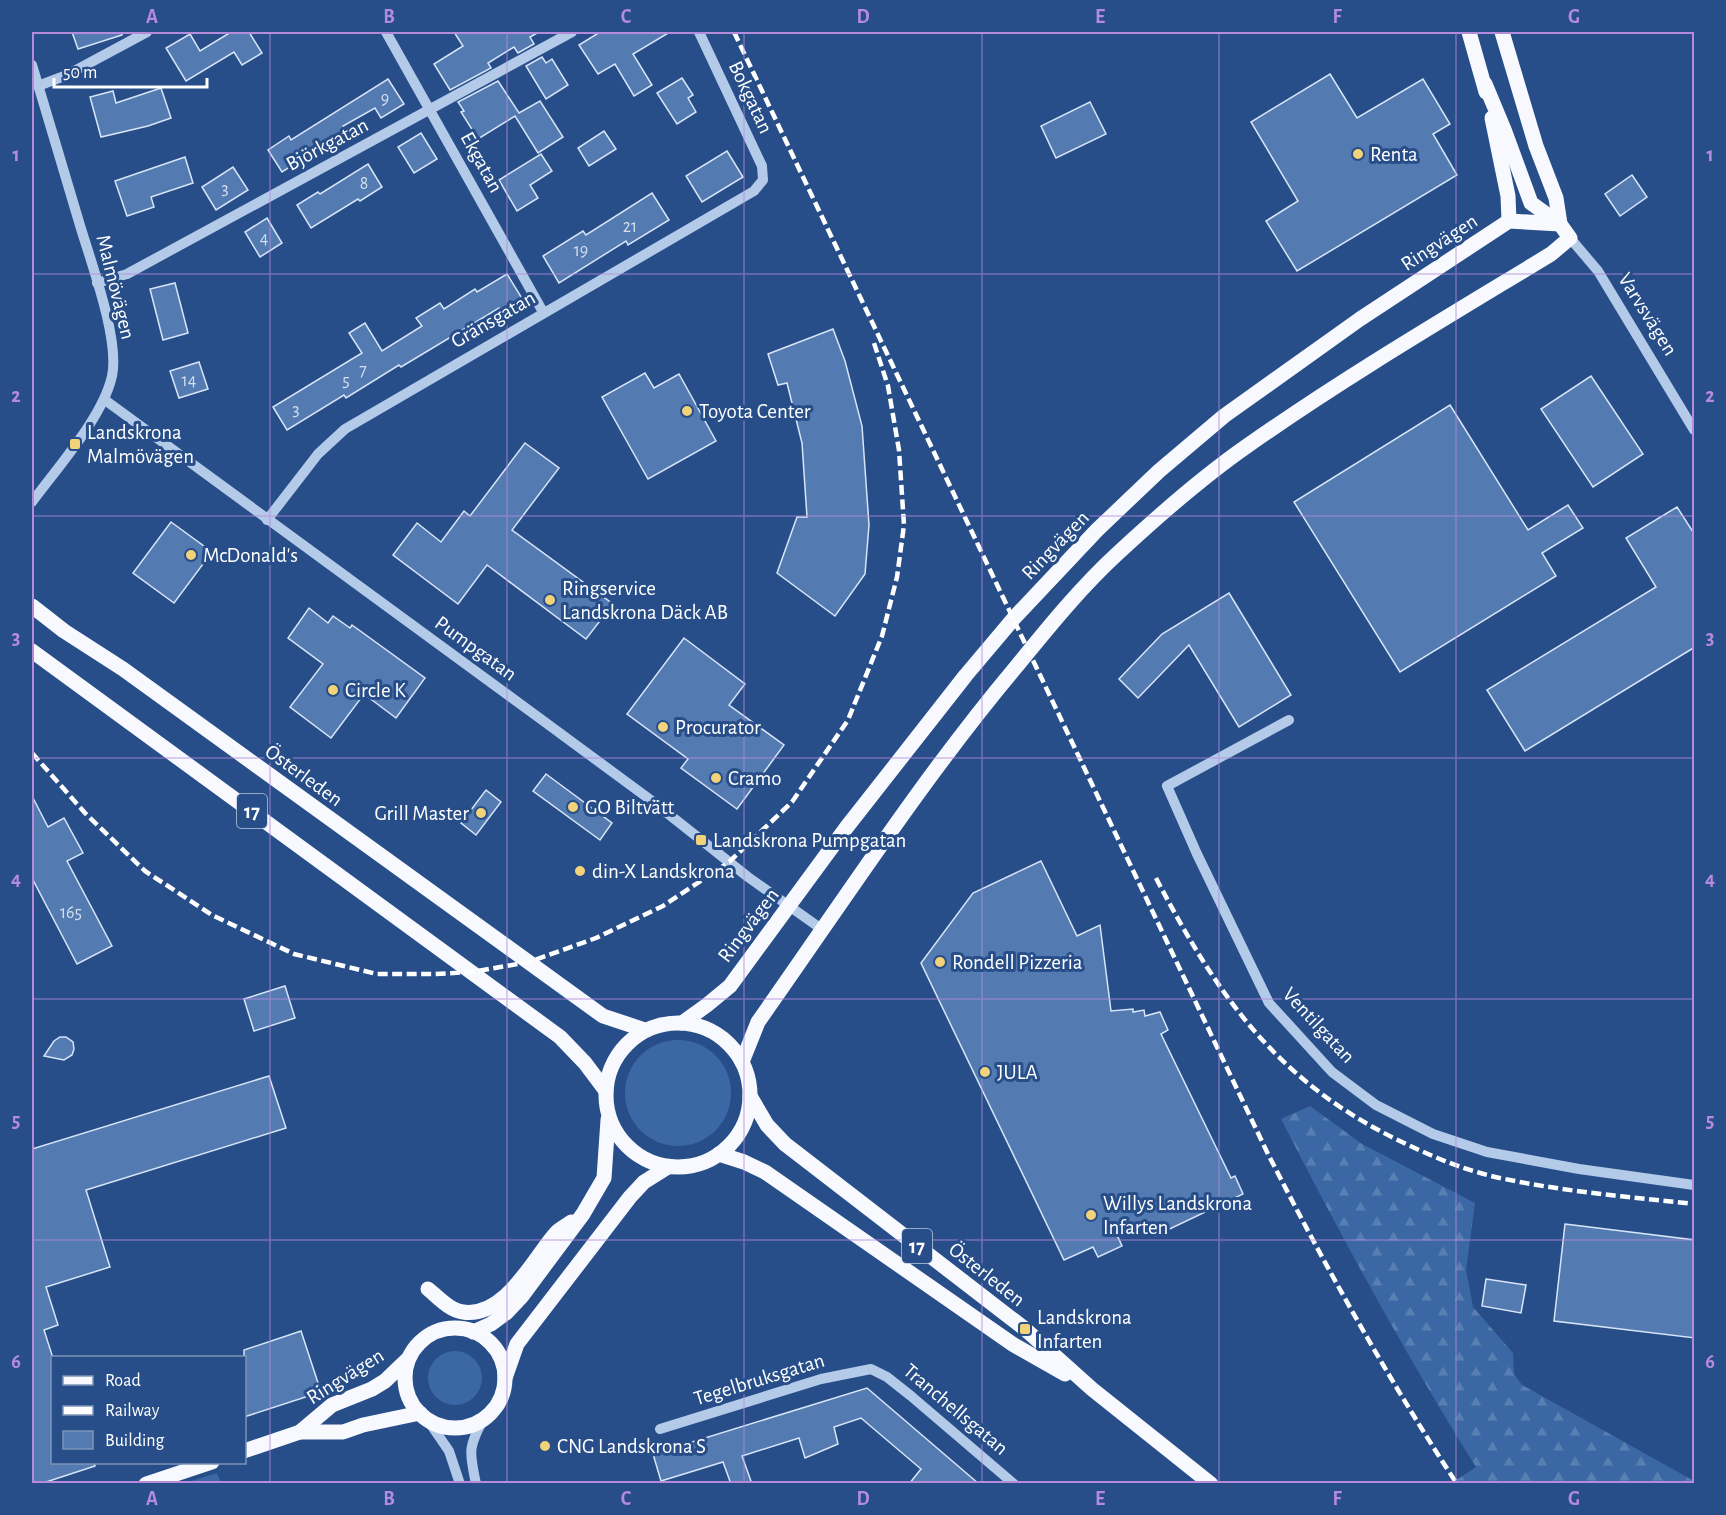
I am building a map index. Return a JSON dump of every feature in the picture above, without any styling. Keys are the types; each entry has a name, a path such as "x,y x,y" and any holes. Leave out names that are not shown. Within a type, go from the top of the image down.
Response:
{"main road":[{"name":"Varvsvägen","path":"1469,32 1485,84 1508,196 1509,221"},
{"name":"Varvsvägen","path":"1502,32 1536,146 1556,198 1560,224"},
{"name":"Varvsvägen","path":"1485,84 1532,203 1560,224 1570,238"},
{"name":"Ringvägen","path":"682,1023 730,986 966,675 1014,618 1097,530 1160,471 1224,416 1360,319 1509,221 1560,224"},
{"path":"742,1062 758,1022 909,805 983,706 1043,634 1115,556 1186,492 1246,446 1375,362 1551,254 1570,238"},
{"name":"Österleden","path":"32,606 603,1016 645,1030"},
{"name":"17","path":"32,651 560,1037 585,1063 606,1091"},
{"name":"17","path":"669,1023 682,1023 700,1026 717,1034 731,1046 742,1062 748,1078 750,1096 742,1129 736,1139 719,1154 700,1164 668,1167 649,1161 631,1150 618,1134 608,1114 606,1091 614,1062 622,1049 633,1039 645,1030 669,1023"},
{"name":"Österleden","path":"750,1096 767,1125 785,1144 1024,1329 1092,1389 1211,1484"},
{"path":"472,1332 491,1324 506,1313 522,1296 584,1214 604,1178 608,1114"},
{"name":"Österleden","path":"719,1154 765,1172 1014,1345 1092,1389"},
{"path":"505,1378 502,1361 494,1347 480,1335 456,1329 437,1332 422,1342 411,1356 406,1370 406,1386 411,1401 423,1416 434,1424 451,1428 468,1427 483,1420 499,1402 517,1344 630,1197 644,1182 668,1167"},
{"path":"428,1289 448,1306 463,1312 481,1310 493,1305 514,1288 558,1231 584,1214"},
{"name":"Ringvägen","path":"300,1432 332,1405 372,1389 385,1381 411,1356"},
{"name":"Ringvägen","path":"246,1450 300,1432 343,1432 363,1425 423,1416"},
{"path":"146,1484 206,1464"}],"street":[{"path":"38,86 67,75 147,32"},
{"name":"Ekgatan","path":"386,32 543,312"},
{"name":"Björkgatan","path":"97,283 127,274 572,32"},
{"name":"Bokgatan","path":"699,32 762,166 763,180"},
{"name":"Malmövägen","path":"32,65 97,283 112,341 114,362 105,400 32,502"},
{"name":"Gränsgatan","path":"267,520 318,454 345,429 754,191 763,180"},
{"name":"Varvsvägen","path":"1570,238 1598,271 1695,430"},
{"name":"Pumpgatan","path":"105,400 652,801 748,877 823,930"},
{"name":"Ventilgatan","path":"1289,720 1167,786 1269,1003 1291,1029 1332,1072 1367,1099 1433,1134 1487,1152 1579,1169 1695,1185"},
{"name":"Tegelbruksgatan","path":"660,1429 821,1379 871,1370"},
{"name":"Tranchellsgatan","path":"871,1370 887,1377 903,1389 1014,1484"},
{"path":"423,1416 449,1451 460,1484"},
{"path":"476,1484 470,1452 472,1439 483,1420"}],"green space":[{"path":"678,1040 698,1044 716,1055 727,1073 731,1093 727,1113 716,1131 698,1142 678,1146 658,1142 640,1131 629,1113 625,1093 629,1073 640,1055 658,1044"},
{"path":"1310,1106 1362,1144 1475,1203 1466,1270 1473,1307 1513,1353 1514,1374 1522,1385 1694,1483 1452,1483 1476,1467 1375,1295 1281,1119"},
{"path":"455,1351 465,1353 474,1359 480,1368 482,1378 480,1388 474,1397 465,1403 455,1405 445,1403 436,1397 430,1388 428,1378 430,1368 436,1359 445,1353"},
{"path":"217,1473 221,1483 185,1483"}],"building":[{"path":"72,32 122,32 122,35 78,49"},
{"path":"231,32 249,32 262,53 242,65 234,52 186,81 166,48 190,34 200,51"},
{"path":"454,32 539,32 530,37 534,44 518,53 514,47 488,63 491,68 450,90 434,64 463,46"},
{"path":"600,32 670,32 633,54 652,85 634,96 615,64 598,74 579,45"},
{"path":"542,57 546,63 552,59 568,85 546,99 526,66"},
{"name":"Renta","path":"1330,74 1357,118 1423,79 1450,124 1433,134 1457,175 1297,271 1266,221 1298,201 1251,122"},
{"path":"682,78 693,95 688,98 696,112 677,124 657,93"},
{"path":"388,79 404,104 381,118 375,108 343,126 350,137 328,151 324,145 282,172 268,150 289,136 291,140"},
{"path":"498,81 519,113 540,101 563,137 538,153 515,116 478,139 461,112 464,111 458,102"},
{"path":"161,88 171,118 101,137 90,97 113,91 116,103"},
{"path":"1090,102 1106,134 1056,158 1041,126"},
{"path":"604,131 616,149 589,166 578,148"},
{"path":"421,133 437,159 414,173 398,147"},
{"path":"727,151 743,177 702,202 686,176"},
{"path":"541,154 552,171 530,185 538,198 517,211 499,180"},
{"path":"185,157 193,183 151,197 154,207 127,216 115,181"},
{"path":"368,164 382,187 311,228 297,205 318,192 320,194"},
{"path":"233,167 248,190 216,210 202,187"},
{"path":"1632,175 1647,197 1620,216 1605,194"},
{"path":"652,193 669,220 628,245 626,241 559,283 543,256 583,231 586,235"},
{"path":"267,218 282,243 260,257 245,232"},
{"path":"507,274 523,300 502,313 499,308 401,367 399,365 346,398 344,395 287,430 273,407 362,353 349,333 365,323 382,351 422,326 416,318 440,303 444,309 475,289 477,292"},
{"path":"175,283 188,333 163,340 150,289"},
{"path":"833,329 845,361 862,426 869,525 865,574 835,616 777,573 797,517 807,517 802,443 787,383 778,385 768,354"},
{"path":"199,362 208,389 179,398 170,371"},
{"path":"645,373 654,388 679,374 716,441 648,479 602,397"},
{"path":"1591,376 1643,454 1593,487 1541,409"},
{"path":"1450,405 1528,530 1568,505 1583,528 1542,553 1556,576 1400,672 1294,502"},
{"path":"525,443 559,468 512,530 613,604 586,639 487,565 458,604 393,555 417,523 441,542 464,511 470,516"},
{"path":"1677,507 1695,535 1695,647 1525,751 1487,690 1656,587 1626,538"},
{"path":"171,522 212,552 174,603 133,573"},
{"path":"1229,593 1291,695 1239,727 1189,645 1138,698 1119,679 1162,634"},
{"path":"309,608 328,623 333,616 350,628 352,625 425,678 396,718 364,694 331,738 290,707 323,664 288,638"},
{"path":"684,638 745,684 729,705 784,745 737,809 681,768 688,759 627,714"},
{"name":"GO Biltvätt","path":"546,774 612,823 600,840 533,791"},
{"name":"Grill Master","path":"486,790 501,802 476,835 461,823"},
{"path":"32,796 48,827 64,818 83,853 67,861 112,946 77,964 32,878"},
{"path":"1041,861 1077,936 1100,925 1111,1011 1144,1010 1145,1016 1160,1012 1168,1030 1161,1034 1231,1178 1235,1176 1243,1194 1155,1236 1147,1221 1117,1235 1122,1246 1098,1257 1093,1247 1064,1260 921,963 973,893"},
{"path":"285,986 295,1018 254,1031 244,999"},
{"path":"60,1037 66,1037 73,1042 72,1055 64,1060 44,1056 54,1041"},
{"path":"269,1076 286,1128 86,1190 110,1267 46,1287 58,1325 44,1330 52,1355 51,1464 94,1464 95,1466 40,1484 32,1484 32,1149"},
{"path":"1565,1224 1695,1240 1695,1338 1554,1321"},
{"path":"1486,1279 1526,1285 1521,1313 1482,1306"},
{"path":"301,1331 321,1392 246,1416 246,1356 244,1356 244,1350"},
{"path":"867,1388 979,1484 909,1484 921,1469 861,1418 834,1427 838,1444 805,1458 799,1438 742,1456 752,1484 731,1484 723,1462 661,1481 653,1454"}],"railway":[{"path":"734,32 1267,1152 1357,1321 1457,1484"},
{"path":"32,753 85,813 145,871 212,915 294,954 377,974 472,972 529,962 596,938 663,906 729,862 792,802 848,720 882,636 897,577 904,525 899,450 888,386 874,343"},
{"path":"1156,878 1203,961 1228,998 1256,1032 1286,1064 1320,1093 1358,1119 1427,1154 1492,1176 1575,1191 1694,1204"}],"place":[{"name":"Renta","path":"1358,154"},
{"name":"Toyota Center","path":"687,411"},
{"name":"Landskrona Malmövägen","path":"75,444"},
{"name":"McDonald's","path":"191,555"},
{"name":"Ringservice Landskrona Däck AB","path":"550,600"},
{"name":"Circle K","path":"333,690"},
{"name":"Procurator","path":"663,727"},
{"name":"Cramo","path":"716,778"},
{"name":"GO Biltvätt","path":"573,807"},
{"name":"Grill Master","path":"481,813"},
{"name":"Landskrona Pumpgatan","path":"701,840"},
{"name":"din-X Landskrona","path":"580,871"},
{"name":"Rondell Pizzeria","path":"940,962"},
{"name":"JULA","path":"985,1072"},
{"name":"Willys Landskrona Infarten","path":"1091,1215"},
{"name":"Landskrona Infarten","path":"1025,1329"},
{"name":"CNG Landskrona S","path":"545,1446"}]}
